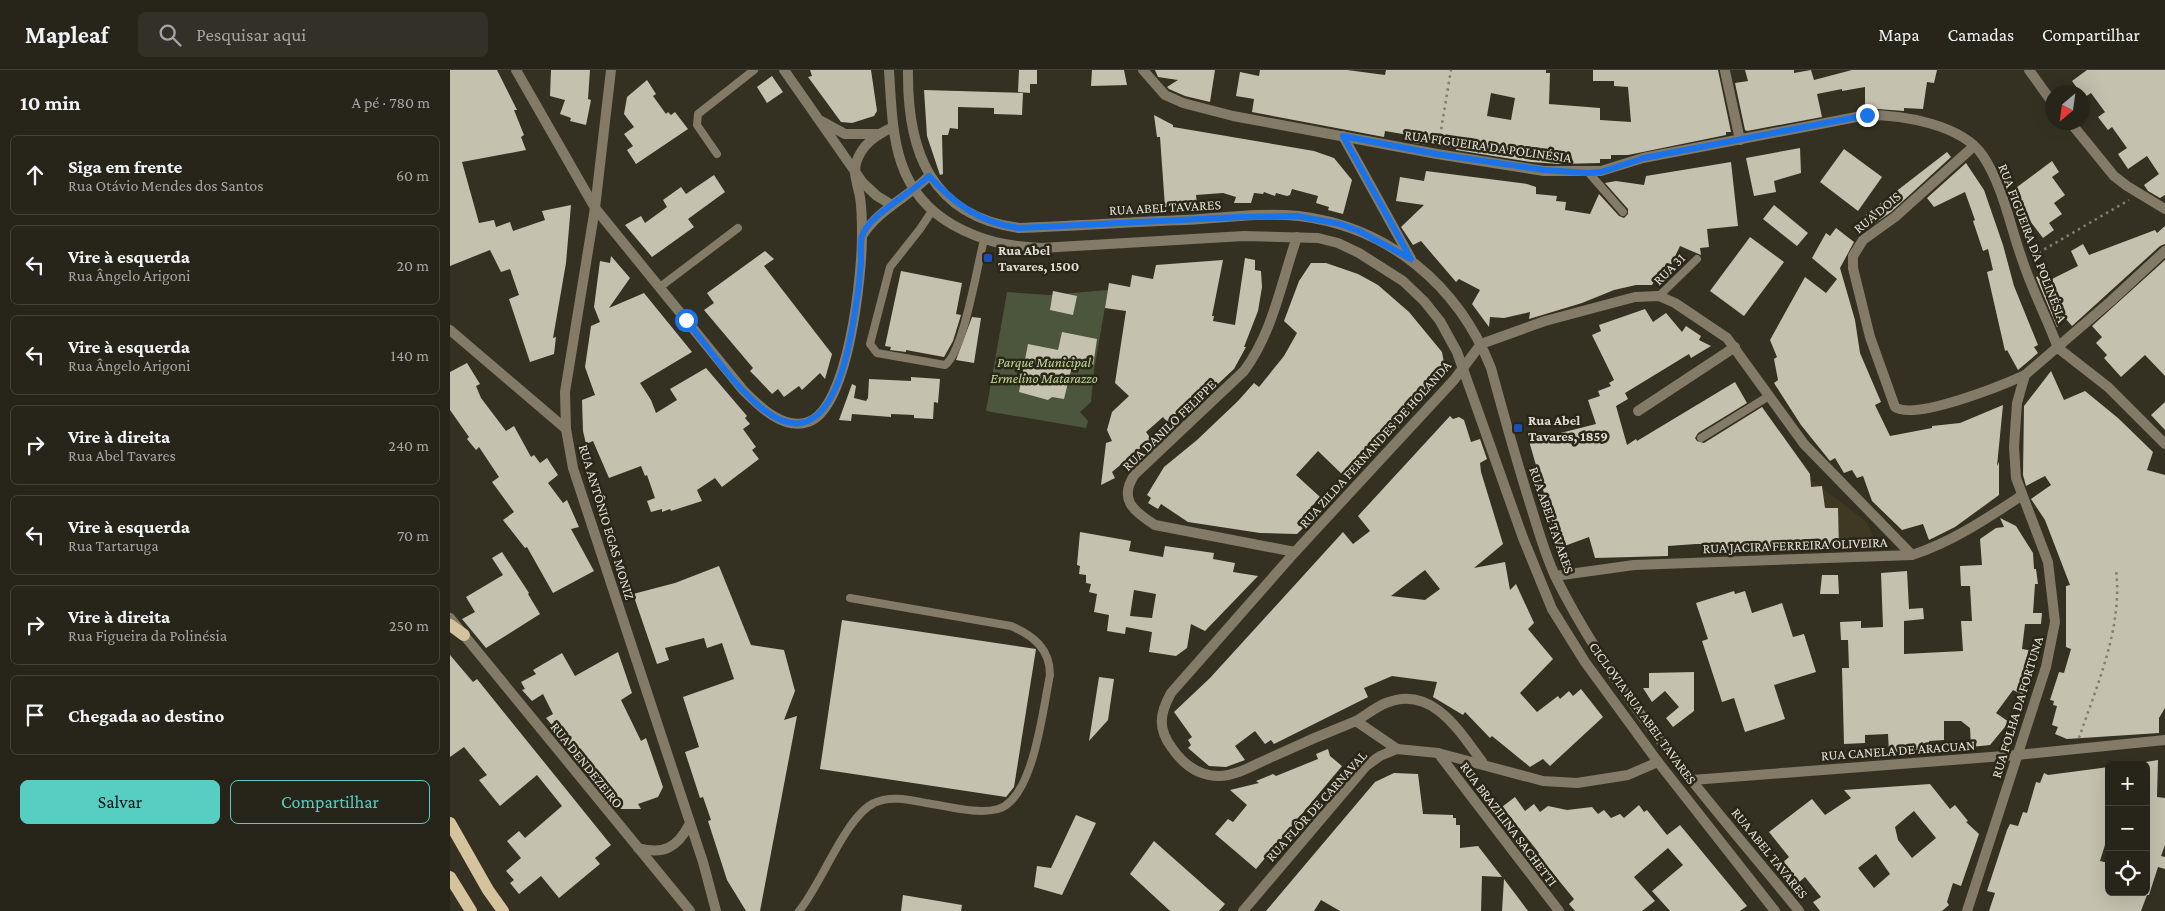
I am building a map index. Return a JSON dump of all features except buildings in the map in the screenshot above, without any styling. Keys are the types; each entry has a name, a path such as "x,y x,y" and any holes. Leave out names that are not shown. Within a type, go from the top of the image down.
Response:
{"main road":[{"path":"450,625 464,635"},
{"path":"450,823 488,890 503,911"},
{"path":"450,877 471,911"}],"street":[{"path":"516,70 595,208 743,390 759,407 773,416 792,423 808,422 830,402 846,356 855,313 862,236 860,197 854,172 864,147 878,134 893,128"},
{"name":"RUA ANTÔNIO EGAS MONIZ","path":"611,70 595,208 565,392 566,429 573,468 689,825 704,862 716,911"},
{"path":"784,70 854,172 870,191 892,205"},
{"path":"888,70 893,128 902,166 913,191 932,211 962,230 984,240 1012,247 1041,248 1244,236 1297,237 1338,243 1383,266 1403,281 1424,301 1440,322 1463,368 1526,547 1552,609 1585,662 1658,762 1774,911"},
{"name":"RUA ABEL TAVARES","path":"908,70 912,130 918,154 929,176 957,203 984,220 1000,226 1019,228 1297,216 1340,224 1359,231 1411,259 1452,301 1481,344 1491,368 1532,511 1556,576 1606,664 1647,723 1799,911"},
{"name":"RUA FIGUEIRA DA POLINÉSIA","path":"1142,70 1165,95 1183,103 1233,116 1436,154 1544,170 1601,172 1644,158 1841,120 1888,115 1932,124 1974,146 1982,154 1994,177 2023,262 2058,348"},
{"path":"2029,70 2045,92"},
{"path":"1725,71 1740,140"},
{"path":"816,118 845,134 878,134"},
{"path":"2077,130 2114,176 2138,194 2165,209"},
{"path":"1343,136 1411,259"},
{"name":"RUA DOIS","path":"1974,146 1895,216 1863,240 1854,256 1853,268 1870,337 1896,407 1905,411 1932,407 1997,389 2025,375"},
{"path":"862,236 871,222 913,191 929,176"},
{"name":"RUA DANILO FELIPPE","path":"1295,552 1187,533 1155,525 1140,516 1131,505 1126,494 1128,484 1135,474 1244,371 1253,360 1270,322 1297,237"},
{"path":"2025,375 2058,348 2165,251"},
{"path":"1481,344 1545,321 1606,304 1648,295 1659,296 1698,316 1715,328 1735,347 1810,451 1912,555"},
{"path":"450,330 566,429"},
{"name":"RUA ZILDA FERNANDES DE HOLANDA","path":"1481,344 1463,368 1295,552 1171,692 1163,707 1160,720 1163,733 1182,761 1200,772 1221,776 1233,774 1356,721 1387,703 1400,700 1423,701 1435,706 1449,720 1482,763"},
{"path":"1638,411 1735,347"},
{"path":"2058,348 2108,387 2165,444"},
{"name":"RUA FOLHA DA FORTUNA","path":"1967,911 2046,667 2055,622 2048,562 2039,534 2021,496 2016,478 2014,447 2017,404 2025,375"},
{"name":"RUA JACIRA FERREIRA OLIVEIRA","path":"1556,576 1634,565 1912,555 1930,549 1960,534 2021,496"},
{"name":"RUA DENDEZEIRO","path":"450,618 690,911"},
{"path":"1356,721 1397,749 1438,753 1482,763 1543,781 1577,783 1628,776 1658,762"},
{"name":"RUA CANELA DE ARACUAN","path":"1692,780 2165,740"},
{"name":"RUA FLÔR DE CARNAVAL","path":"1243,911 1366,766 1380,756 1397,749"},
{"name":"RUA BRAZILINA SACHETTI","path":"1438,753 1559,911"},
{"path":"638,848 652,852 671,847 683,837 689,825"}],"lane":[{"path":"717,154 697,126 698,114 754,70"},
{"path":"1588,173 1623,212"},
{"path":"932,211 890,267 870,344 877,353 945,365 951,360 959,344 984,240"},
{"path":"660,288 738,228"},
{"name":"RUA 31","path":"1659,296 1697,259"},
{"path":"1701,438 1769,396"},
{"path":"799,911 815,888 856,818 873,803 886,799 904,799 981,810 998,809 1008,804 1016,794 1029,770 1050,675 1050,664 1040,644 1032,637 1011,626 850,598"}],"path":[{"path":"1436,154 1451,70"},
{"path":"2023,262 2119,207 2138,194"},
{"path":"2075,748 2110,643 2118,588 2116,570"}],"shaded area":[{"path":"1810,479 1867,522 1873,535 1866,547 1763,552"}],"green space":[{"name":"Parque Municipal Ermelino Matarazzo","path":"1108,290 1094,370 1091,402 1080,412 1088,421 1086,428 986,411 1007,292 1049,295"}],"place":[{"name":"Rua Abel Tavares, 1500","path":"988,258"},
{"name":"Rua Abel Tavares, 1859","path":"1518,428"}],"route":[{"path":"686,320 759,407 786,422 797,424 808,422 818,415 830,402 838,385 855,313 860,277 862,236 871,222 880,213 902,200 929,176 943,192 957,203 984,220 1000,226 1019,228 1297,216 1340,224 1359,231 1383,242 1411,259 1343,136 1436,154 1544,170 1588,173 1601,172 1644,158 1867,115"}]}
